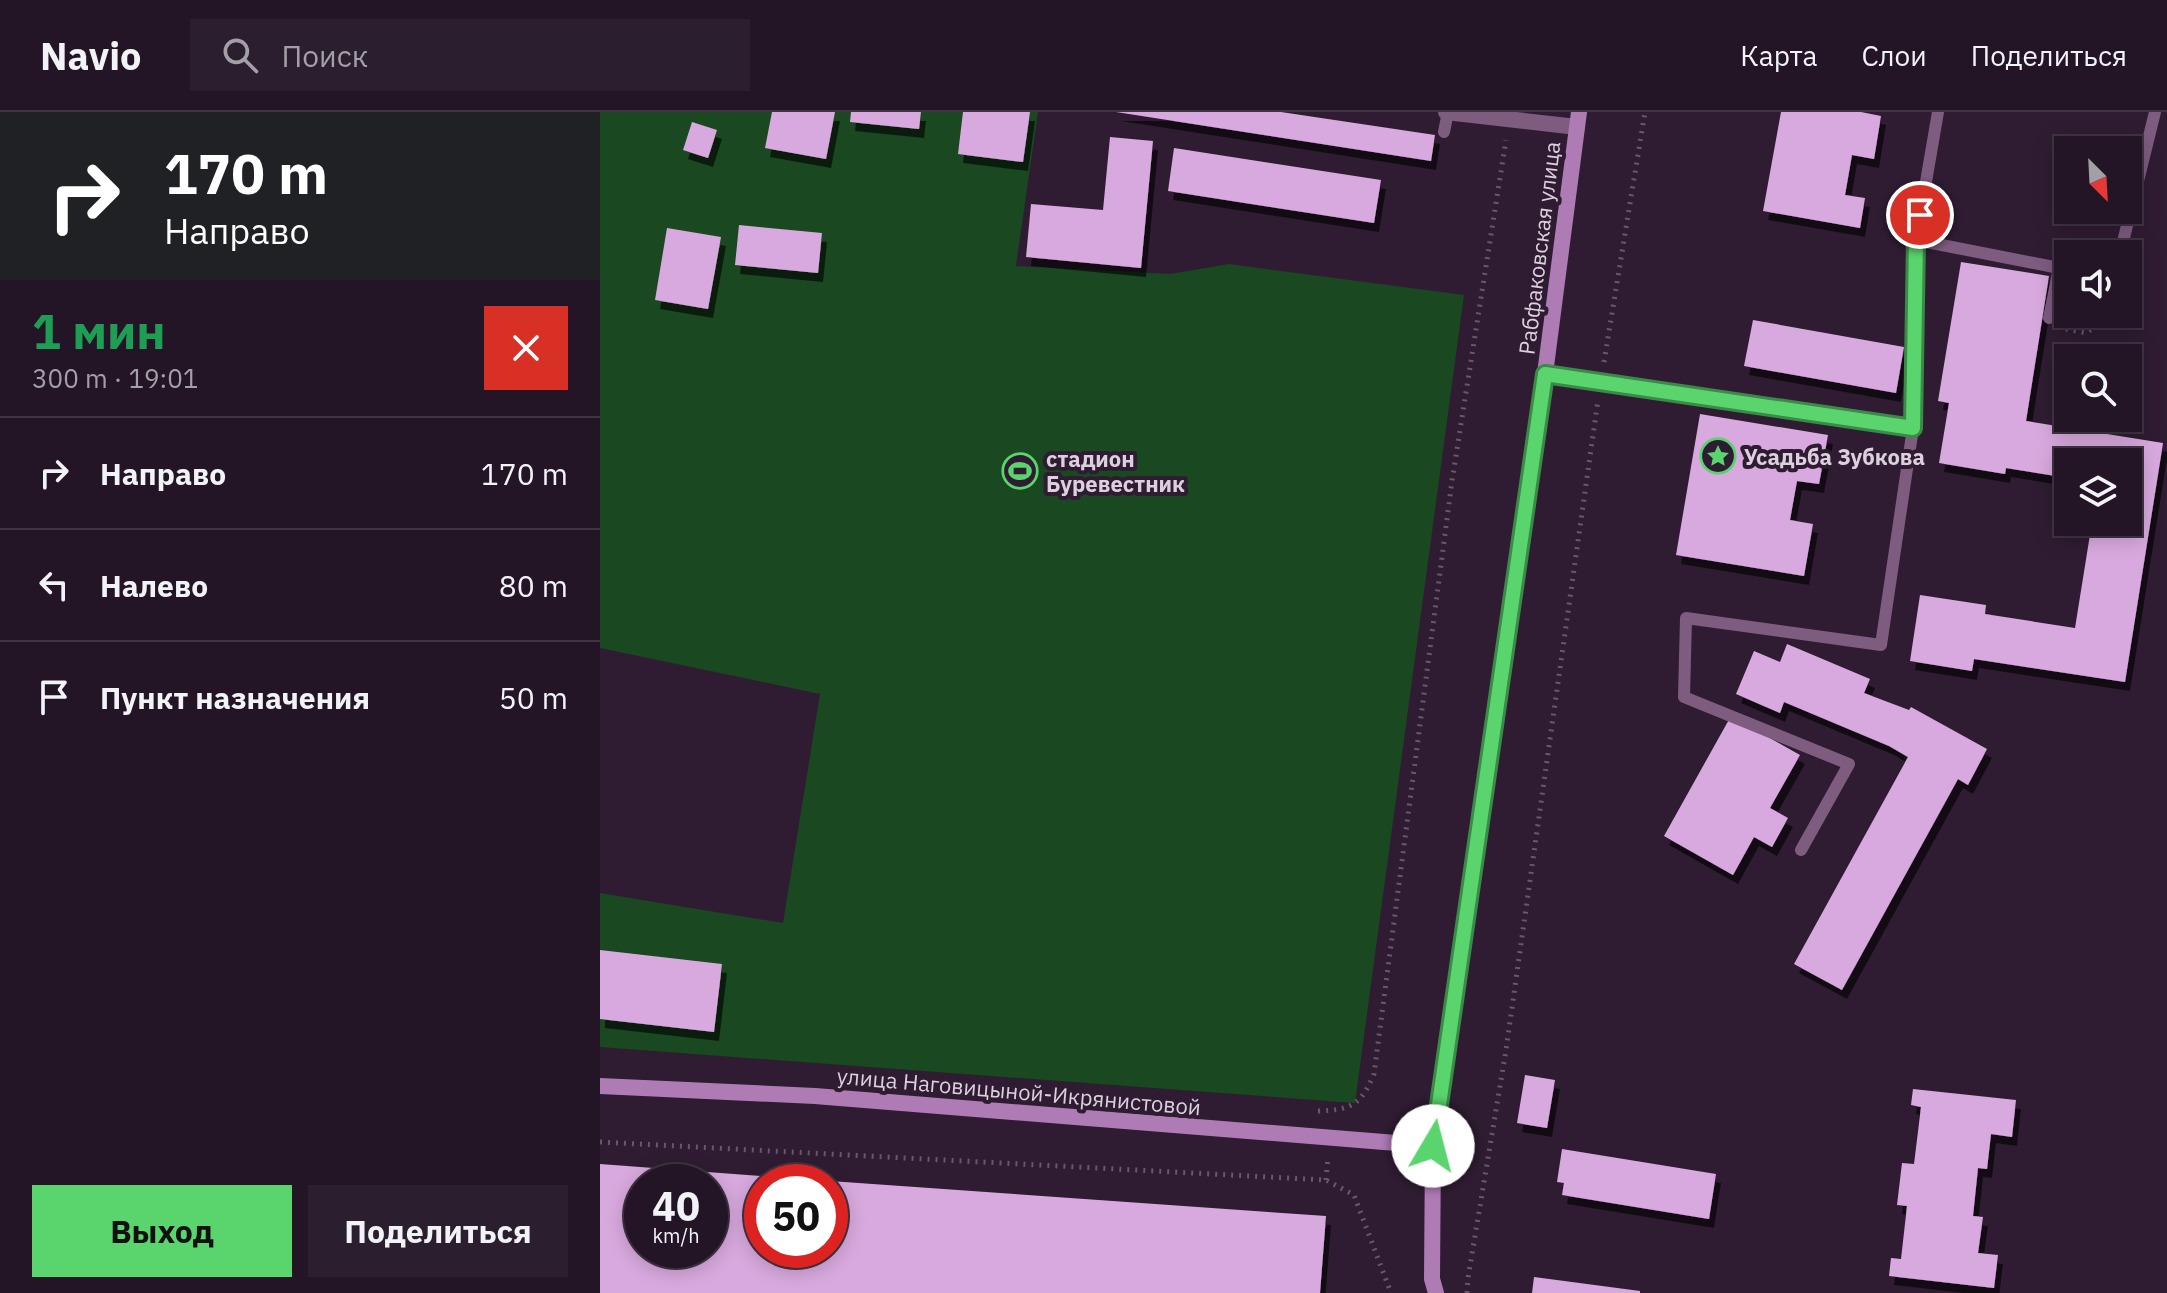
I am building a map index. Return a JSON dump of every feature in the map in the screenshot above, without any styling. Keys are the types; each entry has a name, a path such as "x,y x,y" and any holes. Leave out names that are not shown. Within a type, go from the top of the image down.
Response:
{"main road":[{"name":"Рабфаковская улица","path":"1436,1293 1432,1279 1433,1146 1545,374 1578,119"},
{"name":"улица Наговицыной-Икрянистовой","path":"600,1086 815,1096 1433,1146"}],"street":[{"path":"1447,112 1509,119 1578,119"}],"lane":[{"path":"1444,132 1447,112"},
{"path":"1801,850 1849,764 1684,697 1686,618 1881,645 1913,428 1916,240 1938,112"},
{"path":"2123,240 2155,112"},
{"path":"1916,240 2059,268 2049,318"},
{"path":"1545,374 1913,428"}],"path":[{"path":"1467,1293 1506,1050 1600,382 1645,112"},
{"path":"1305,1110 1348,1109 1367,1093 1374,1074 1452,481 1509,119"},
{"path":"2049,318 2051,327 2054,328"},
{"path":"2057,328 2086,333 2093,328"},
{"path":"600,1142 1326,1180 1354,1195 1391,1293"}],"green space":[{"name":"стадион Буревестник","path":"600,112 1038,112 1016,266 1170,274 1229,264 1464,295 1355,1103 600,1047 600,893 783,923 820,694 600,648"}],"building":[{"path":"772,112 835,112 826,159 765,148"},
{"path":"851,112 921,112 919,129 850,122"},
{"path":"963,112 1030,112 1023,162 958,154"},
{"path":"1116,112 1281,112 1435,135 1431,161"},
{"path":"1781,112 1861,112 1881,116 1874,159 1852,155 1845,195 1865,198 1860,228 1763,211"},
{"path":"692,122 717,130 708,158 683,150"},
{"path":"1110,137 1153,141 1141,268 1026,257 1031,204 1103,210"},
{"path":"1174,148 1381,180 1374,223 1168,191"},
{"path":"739,225 822,233 818,273 735,265"},
{"path":"667,228 721,237 708,309 655,300"},
{"path":"1961,262 2049,276 2026,421 2054,425 2054,432 2094,432 2163,443 2125,682 1974,659 1972,671 1910,661 1920,595 1986,605 1985,614 2075,628 2090,536 2142,536 2142,448 2054,448 2054,476 2006,468 2005,474 1939,463 1949,403 1938,401"},
{"path":"1753,320 1904,347 1896,393 1744,366"},
{"path":"1700,414 1828,435 1819,484 1797,481 1790,520 1813,524 1804,576 1676,555"},
{"path":"1787,644 1870,679 1864,693 1909,710 1911,707 1987,749 1968,785 1958,779 1842,990 1794,964 1908,757 1784,702 1780,713 1736,694 1754,651 1780,662"},
{"path":"1731,716 1800,755 1770,808 1788,818 1772,847 1754,837 1733,875 1664,836"},
{"path":"600,950 722,964 714,1032 600,1019"},
{"path":"1525,1075 1555,1080 1547,1128 1517,1123"},
{"path":"1913,1089 2016,1100 2012,1137 1991,1134 1987,1169 1978,1168 1973,1216 1983,1217 1978,1253 1998,1255 1994,1288 1889,1276 1891,1258 1901,1259 1907,1206 1897,1205 1902,1163 1914,1164 1921,1107 1911,1105"},
{"path":"1562,1149 1716,1174 1709,1219 1562,1195 1564,1183 1557,1182"},
{"path":"600,1164 624,1166 624,1268 728,1268 728,1173 744,1175 744,1268 848,1268 848,1182 1326,1216 1320,1293 600,1293"},
{"path":"1534,1277 1640,1291 1640,1293 1532,1293"}],"place":[{"name":"Усадьба Зубкова","path":"1718,456"},
{"name":"стадион Буревестник","path":"1020,471"}],"route":[{"path":"1433,1146 1545,374 1913,428 1916,240 1920,215"}]}
